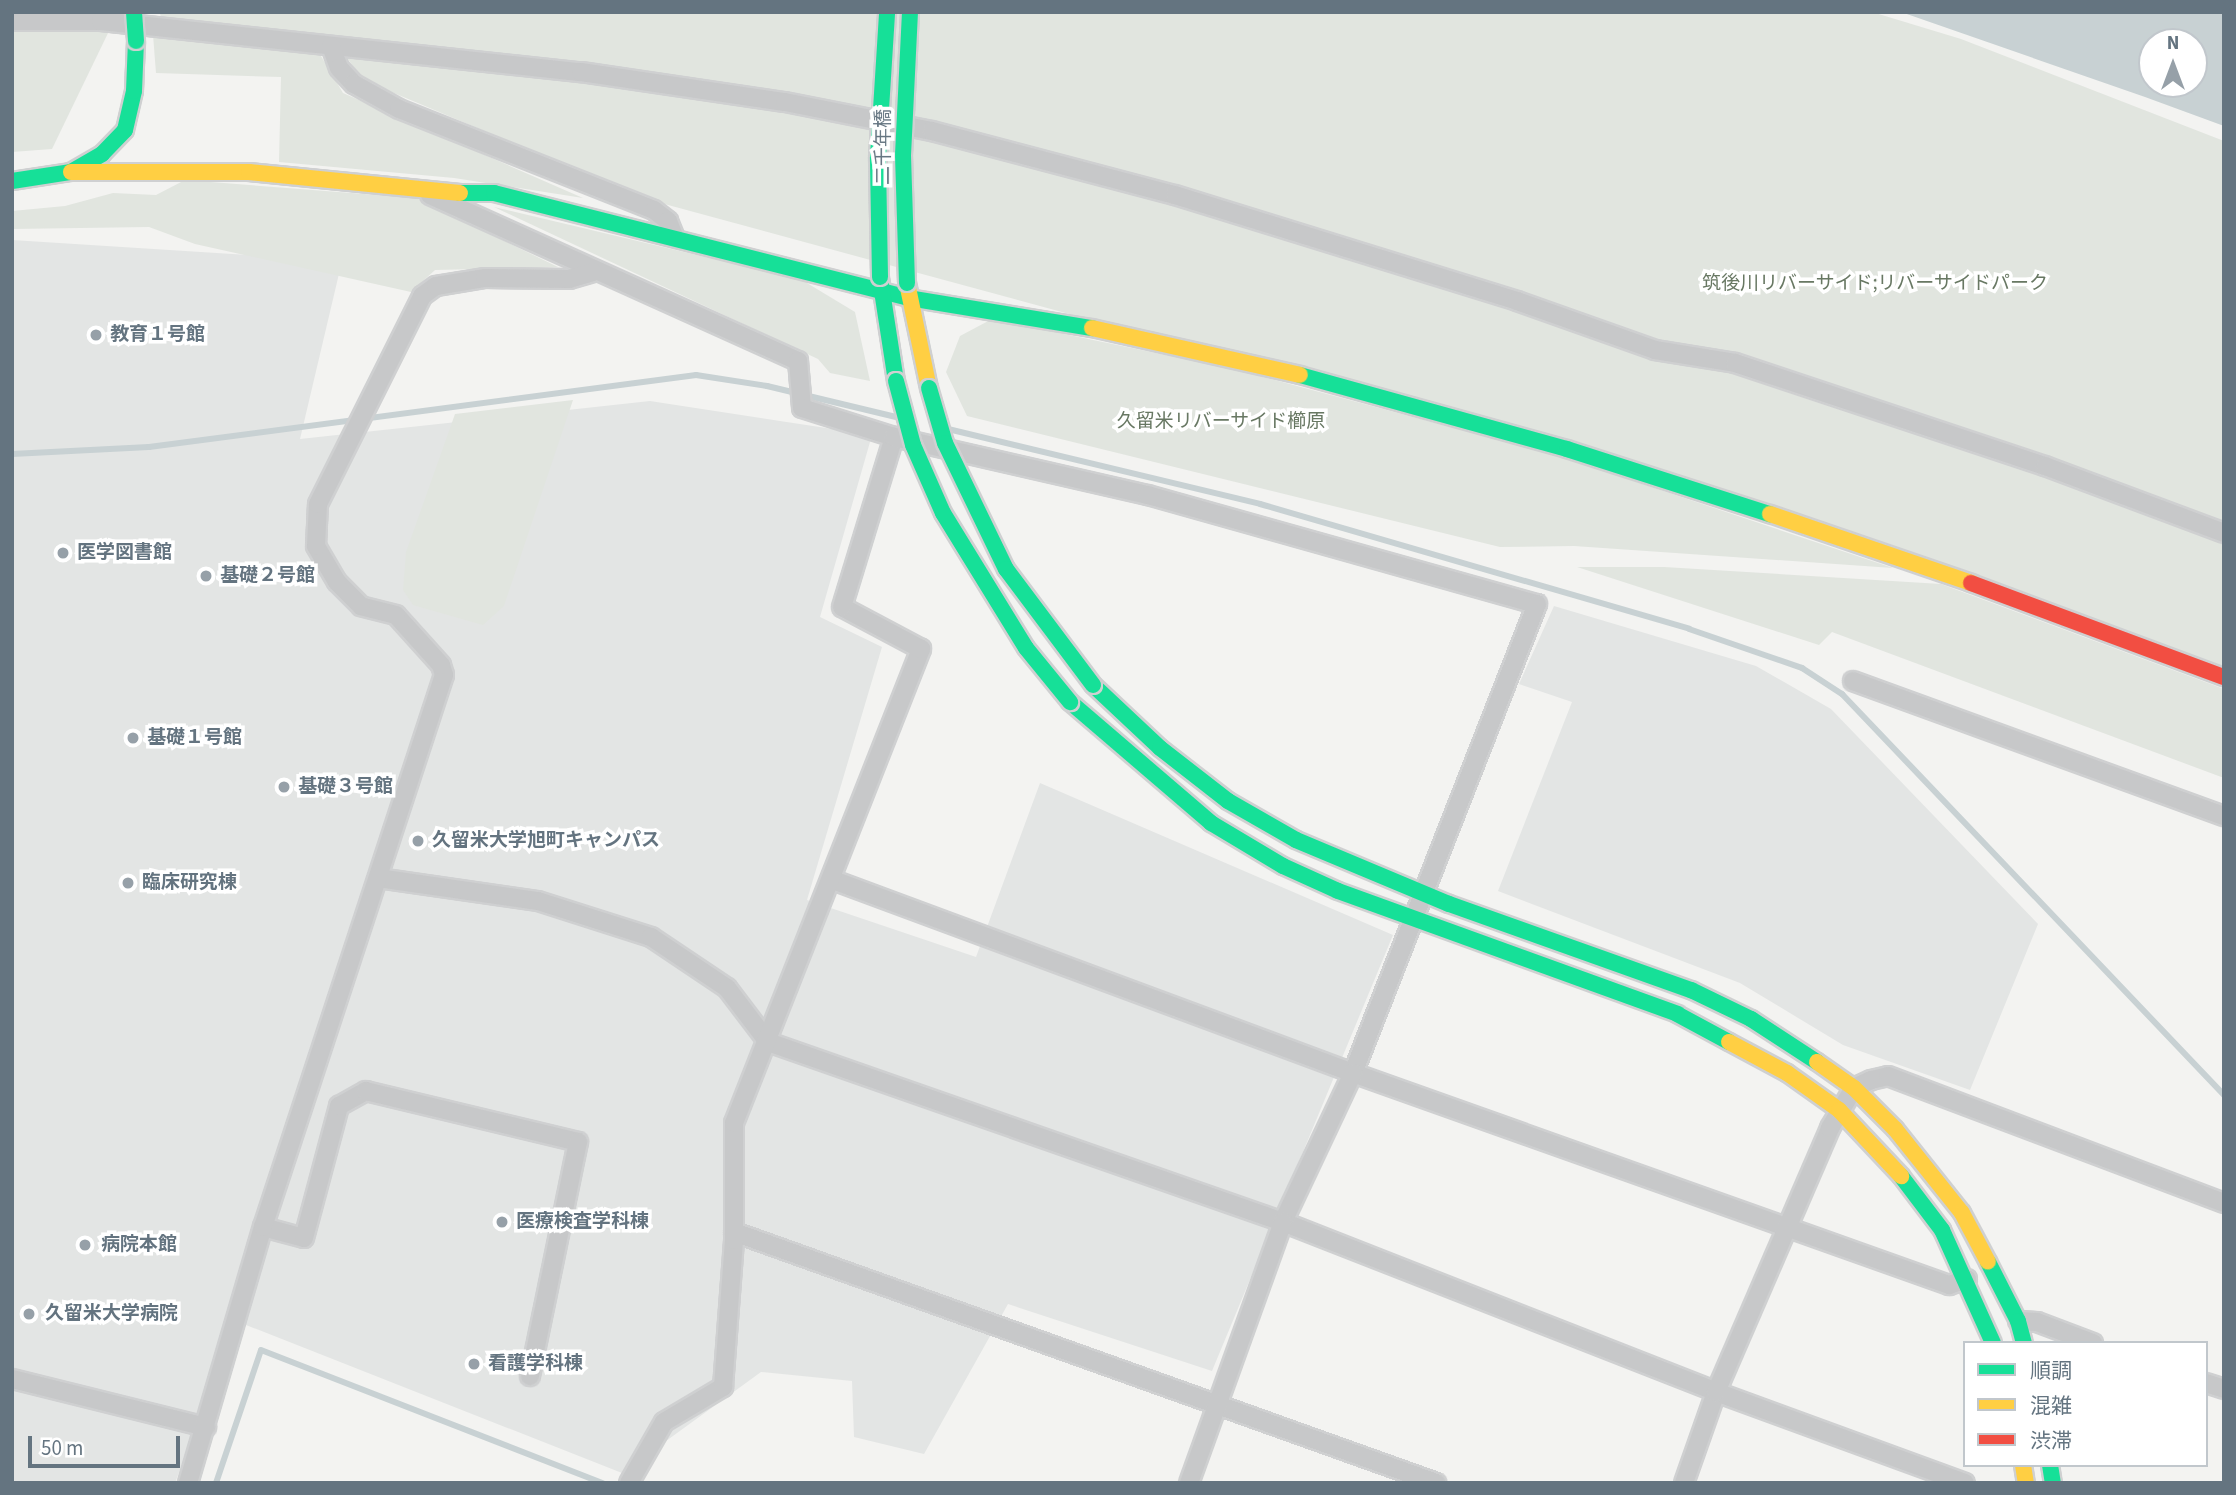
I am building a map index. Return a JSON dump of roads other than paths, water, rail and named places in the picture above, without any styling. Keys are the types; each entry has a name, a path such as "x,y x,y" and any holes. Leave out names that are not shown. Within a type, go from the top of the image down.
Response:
{"street":[{"path":"71,172 102,154 125,130 134,91 134,12"},
{"name":"二千年橋","path":"887,12 878,157 881,284 896,381 913,445 943,513 1026,648 1070,702 1211,823 1283,866 1415,919 1677,1014 1744,1047 1839,1110 1912,1187 1967,1279 1992,1341"},
{"name":"二千年橋","path":"910,12 903,155 908,291 929,388 945,443 1006,569 1093,685 1160,748 1228,801 1296,840 1425,895 1691,990 1752,1019 1854,1088 1895,1129 1962,1213 2018,1321 2023,1341"},
{"path":"12,21 101,20 581,72 785,102 932,131 1175,195 1517,301 1655,350 1735,363 2045,466 2224,533"},
{"path":"331,46 339,68 354,84 412,114 654,210 668,221 674,236"},
{"path":"12,181 71,172 248,172 425,193 494,192 908,291 1231,356 1554,446 1882,550 2224,677"},
{"path":"425,193 593,272 798,361 800,403 832,420 894,437 1148,495 1537,604 1353,1073 1283,1222 1189,1483"},
{"path":"188,1483 263,1227 444,675 441,665 396,614 361,606 337,582 316,546 318,504 422,296 436,286 485,278 569,279 593,272"},
{"path":"629,1483 664,1422 723,1387 734,1232 734,1123 833,880 921,649 842,607 894,437"},
{"path":"1853,681 2224,816"},
{"path":"378,878 538,901 652,937 727,988 768,1042 1283,1222 1716,1392 1965,1483"},
{"path":"833,880 1353,1073 1949,1285 1967,1279"},
{"path":"1684,1483 1716,1392 1839,1110 1854,1088 1888,1076 2224,1203"},
{"path":"263,1227 304,1238 339,1106 366,1091 578,1142 530,1376"},
{"path":"734,1232 1436,1483"},
{"path":"2018,1321 2036,1322 2088,1341"},
{"path":"12,1379 206,1427"}],"waterway":[{"path":"12,454 149,447 696,375 767,386 900,418"},
{"path":"948,429 1260,504 1689,629 1802,668 1842,694 2224,1095"},
{"path":"216,1483 261,1350 603,1483"}],"place":[{"name":"教育１号館","path":"96,335"},
{"name":"医学図書館","path":"63,553"},
{"name":"基礎２号館","path":"206,576"},
{"name":"基礎１号館","path":"133,738"},
{"name":"基礎３号館","path":"284,787"},
{"name":"久留米大学旭町キャンパス","path":"418,841"},
{"name":"臨床研究棟","path":"128,883"},
{"name":"医療検査学科棟","path":"502,1222"},
{"name":"病院本館","path":"85,1245"},
{"name":"久留米大学病院","path":"29,1314"},
{"name":"看護学科棟","path":"474,1364"}],"park label":[{"name":"筑後川リバーサイド;リバーサイドパーク","path":"1875,284"},
{"name":"久留米リバーサイド櫛原","path":"1221,422"}]}
